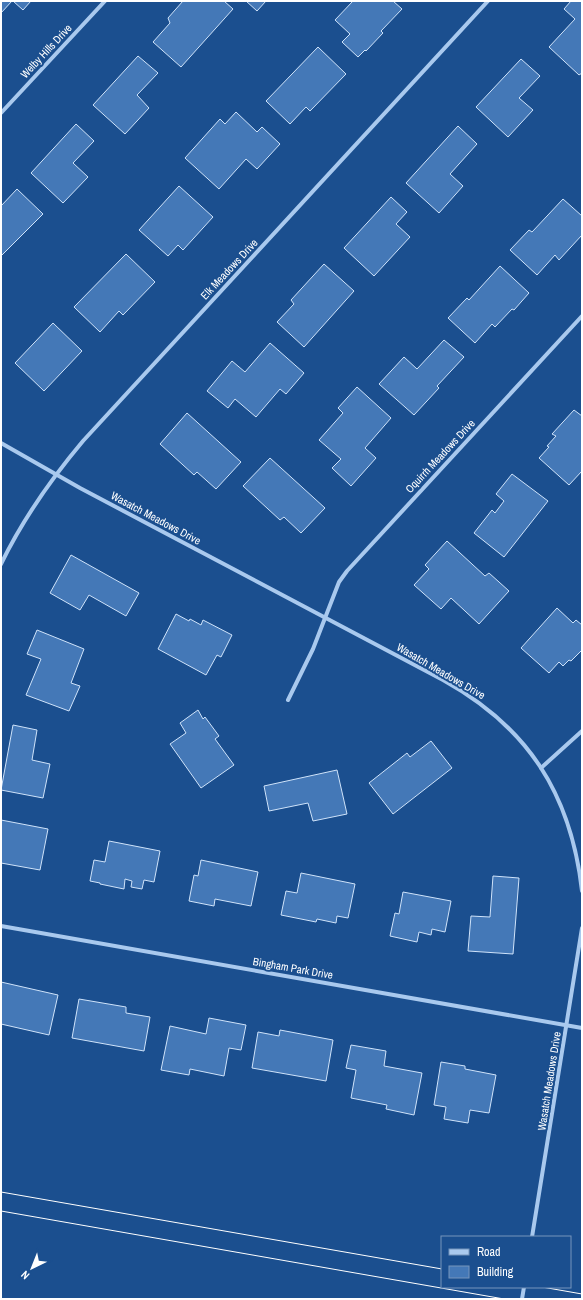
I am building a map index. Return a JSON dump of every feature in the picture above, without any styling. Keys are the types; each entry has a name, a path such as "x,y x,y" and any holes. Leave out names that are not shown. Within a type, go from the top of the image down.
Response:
{"street":[{"name":"Welby Hills Drive","path":"1,113 105,1"},
{"name":"Elk Meadows Drive","path":"1,564 31,509 55,474 83,441 488,1"},
{"name":"Oquirrh Meadows Drive","path":"325,617 339,582 352,564 582,316"},
{"name":"Wasatch Meadows Drive","path":"1,443 55,474 463,691 482,704 515,734 541,768 551,784 567,818 580,870 582,891"},
{"path":"288,700 313,649 325,617"},
{"path":"541,768 582,731"},
{"name":"Bingham Park Drive","path":"1,926 582,1028"},
{"name":"Wasatch Meadows Drive","path":"532,1236 582,928"},
{"path":"522,1299 524,1288"}],"building":[{"path":"1,1 12,1 1,13"},
{"path":"13,1 31,1 23,10"},
{"path":"183,1 224,1 233,9 181,67 153,42 170,23 168,18"},
{"path":"246,1 266,1 257,11"},
{"path":"353,1 393,1 402,9 381,31 383,33 366,51 365,50 358,57 342,42 350,34 335,20"},
{"path":"571,1 582,1 582,73 579,75 549,47 575,19 564,9"},
{"path":"318,47 346,74 310,111 306,107 290,124 266,101"},
{"path":"138,56 158,73 137,95 149,108 125,134 93,105"},
{"path":"521,59 540,76 519,98 533,110 508,137 476,107"},
{"path":"236,112 257,132 262,127 280,144 257,169 246,159 219,189 185,158 220,119 225,124"},
{"path":"76,124 94,141 73,163 88,177 63,203 31,173"},
{"path":"458,126 477,144 450,174 463,186 439,213 406,183"},
{"path":"179,186 213,217 183,250 178,245 168,256 139,230"},
{"path":"17,189 43,214 1,256 1,206"},
{"path":"391,197 407,212 396,224 410,237 374,276 344,248"},
{"path":"563,199 582,216 582,235 559,260 555,255 537,275 510,250 529,230 532,232"},
{"path":"126,254 155,282 123,315 119,311 100,332 74,307"},
{"path":"324,264 354,291 304,347 277,322 294,304 291,300"},
{"path":"500,266 529,293 514,310 512,309 495,327 492,324 475,343 448,318 467,298 469,300"},
{"path":"53,323 82,351 44,391 15,363"},
{"path":"444,340 464,357 437,386 439,388 414,415 379,384 404,357 417,369"},
{"path":"270,343 304,373 286,394 280,389 256,417 235,399 228,408 207,391 232,361 245,372"},
{"path":"357,387 391,418 365,448 376,458 351,486 332,468 341,459 319,440 343,413 338,408"},
{"path":"574,410 582,416 582,471 569,485 539,458 556,436 552,434"},
{"path":"187,413 241,462 216,489 197,472 194,475 160,444"},
{"path":"270,458 325,508 301,533 284,517 280,520 243,486"},
{"path":"512,474 548,501 504,557 474,533 492,510 495,513 504,501 496,494"},
{"path":"447,541 485,576 489,573 509,591 479,624 451,598 441,609 414,585 429,569 425,565"},
{"path":"71,555 139,593 126,616 89,595 80,610 50,593"},
{"path":"557,608 573,623 576,620 582,625 582,650 571,661 569,660 563,666 559,662 549,673 521,648"},
{"path":"176,614 201,625 203,620 232,635 221,657 217,655 206,675 158,649"},
{"path":"37,630 84,649 71,683 80,686 69,711 26,695 41,659 27,654"},
{"path":"198,710 203,719 205,717 219,736 215,739 234,765 201,788 170,744 186,733 180,723"},
{"path":"13,725 37,730 32,760 50,764 43,798 1,790"},
{"path":"431,741 452,768 393,814 369,783 407,753 410,757"},
{"path":"337,770 347,814 313,821 308,803 269,811 264,786"},
{"path":"1,820 48,829 40,870 1,863"},
{"path":"109,841 160,851 154,882 144,880 142,889 131,887 132,881 125,879 124,889 90,881 94,860 105,862"},
{"path":"201,860 258,872 251,906 215,899 214,906 189,901 194,875 198,876"},
{"path":"301,873 355,884 348,918 337,916 336,923 317,919 316,922 281,915 286,891 297,893"},
{"path":"493,876 519,878 513,954 468,951 471,916 490,917"},
{"path":"403,892 451,901 445,932 432,929 431,935 419,932 417,942 390,936 395,913 399,914"},
{"path":"1,982 58,995 49,1035 1,1024"},
{"path":"79,999 126,1007 126,1013 150,1017 144,1051 72,1038"},
{"path":"209,1018 246,1025 241,1050 229,1048 224,1076 190,1069 189,1075 161,1070 170,1026 206,1034"},
{"path":"280,1030 333,1040 326,1081 252,1068 258,1032 279,1036"},
{"path":"351,1045 386,1051 384,1066 422,1073 414,1115 386,1109 387,1105 351,1098 356,1070 346,1068"},
{"path":"441,1062 465,1066 465,1069 496,1075 489,1113 470,1110 468,1123 444,1119 446,1107 434,1105"}],"tram line":[{"path":"1,1192 441,1269"},
{"path":"1,1211 441,1288"},
{"path":"441,1288 504,1299"},
{"path":"548,1288 582,1294"}]}
